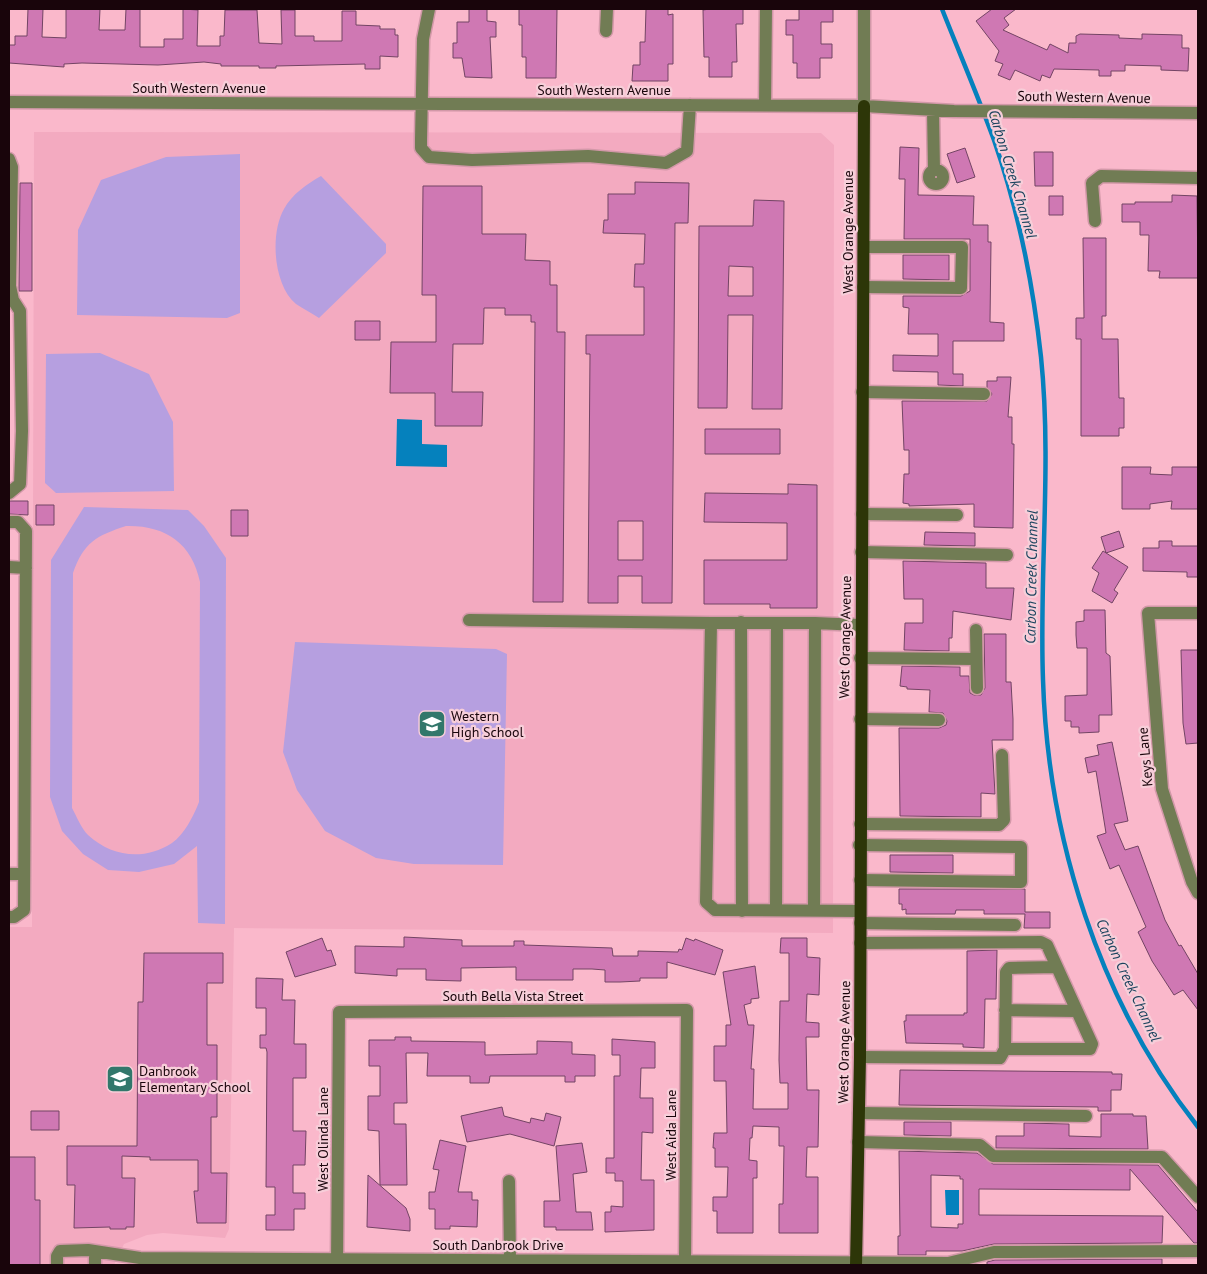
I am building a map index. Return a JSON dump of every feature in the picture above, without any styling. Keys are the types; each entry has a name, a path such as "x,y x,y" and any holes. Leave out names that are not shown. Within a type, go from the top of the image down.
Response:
{"main road":[{"name":"West Orange Avenue","path":"856,1263 860,1057 860,625 864,106"}],"street":[{"path":"430,9 423,39 421,148 429,157 472,160 588,156 666,163 687,151 690,105"},
{"path":"606,31 607,9"},
{"path":"766,9 766,105"},
{"name":"West Orange Avenue","path":"864,9 864,106"},
{"name":"South Western Avenue","path":"9,102 766,105 864,106 954,111 1198,113"},
{"path":"933,110 934,170"},
{"path":"9,159 12,166 10,286 13,300 20,312 22,431 20,484 9,493"},
{"path":"1095,221 1092,183 1101,176 1198,178"},
{"path":"863,287 961,288 962,247 864,246"},
{"path":"862,392 984,394"},
{"path":"862,514 957,515"},
{"path":"9,522 18,522 26,531 24,910 14,917 9,917"},
{"path":"861,552 1007,555"},
{"path":"9,567 26,568"},
{"name":"Keys Lane","path":"1198,613 1148,613 1162,789 1192,882 1198,893"},
{"path":"469,620 777,622 860,625"},
{"path":"741,622 742,911"},
{"path":"776,910 777,622"},
{"path":"711,623 706,902 715,910 814,910 860,917 1015,925"},
{"path":"814,910 815,623"},
{"path":"976,630 976,688"},
{"path":"860,658 976,659"},
{"path":"860,719 940,720"},
{"path":"860,824 998,825 1004,820 1002,755"},
{"path":"860,845 1021,847 1022,882 860,880"},
{"path":"9,874 24,874"},
{"path":"860,943 1041,942 1047,945 1092,1044 1090,1049 1004,1049"},
{"path":"860,1057 1000,1058 1004,1049 1006,972 1009,968 1057,967"},
{"name":"South Bella Vista Street","path":"339,1012 687,1010"},
{"name":"West Aida Lane","path":"685,1260 687,1010"},
{"path":"1006,1010 1077,1010"},
{"name":"West Olinda Lane","path":"337,1262 339,1012"},
{"path":"859,1114 1086,1116"},
{"path":"858,1142 980,1145 992,1156 1162,1157 1198,1197"},
{"path":"509,1181 510,1260"},
{"name":"South Danbrook Drive","path":"57,1265 57,1256 60,1251 95,1251 140,1262 685,1260 948,1263 994,1252 1198,1251"},
{"path":"95,1251 95,1265"}],"shaded area":[{"name":"Western High School","path":"34,132 821,133 834,145 833,933 234,928 229,1229 225,1238 163,1233 147,1235 124,1244 114,1265 9,1265 9,927 32,927"},
{"path":"240,154 240,313 227,318 77,315 78,230 101,180 166,157"},
{"path":"321,176 386,244 386,253 319,318 296,304 282,285 278,272 276,245 280,219 287,204 300,190"},
{"path":"100,353 149,374 173,422 174,491 56,493 45,483 46,354"},
{"path":"84,507 188,510 204,526 226,558 225,924 198,923 197,846 174,864 139,872 108,870 83,854 62,831 50,797 51,560","holes":["126,526 153,529 175,539 191,557 200,582 199,802 184,830 172,843 150,852 128,854 107,848 88,835 72,808 73,573 77,562 87,547 99,537"]},
{"path":"295,642 496,649 507,654 503,865 414,864 376,858 325,831 297,790 283,752"}],"water":[{"path":"397,419 422,420 422,444 447,445 447,467 396,466"},
{"path":"945,1190 959,1190 959,1215 946,1215"}],"building":[{"path":"28,9 43,9 42,37 66,38 66,9 100,9 99,30 125,30 126,9 140,9 140,47 164,47 164,39 183,39 183,9 198,10 197,46 220,46 220,36 224,36 225,10 257,10 259,43 282,44 281,10 295,10 295,36 314,36 314,41 342,41 342,11 356,11 356,25 380,26 380,29 395,29 395,35 398,35 398,57 380,56 380,69 365,69 365,64 259,68 259,66 221,66 221,64 204,62 158,65 82,63 64,64 64,67 9,63 9,45 15,45 15,36 27,36"},
{"path":"469,9 487,9 487,21 496,22 496,37 490,37 492,78 465,77 462,58 453,58 453,43 457,43 457,22 469,22"},
{"path":"519,9 557,9 556,78 526,78 526,57 522,57 522,25 519,25"},
{"path":"646,9 668,9 668,15 673,14 673,64 668,64 668,81 632,81 633,65 640,65 640,42 645,42"},
{"path":"743,9 743,24 736,24 737,62 732,62 732,77 709,77 709,57 704,57 703,10"},
{"path":"799,9 833,9 833,22 821,22 821,44 832,44 832,58 820,58 820,78 797,78 797,63 793,63 793,35 786,35 786,20 799,20"},
{"path":"992,9 1016,9 1004,18 1009,25 1003,30 1047,50 1050,44 1068,53 1069,43 1076,43 1076,36 1080,34 1119,35 1119,38 1142,39 1142,34 1182,35 1182,48 1189,48 1188,71 1161,70 1161,66 1125,65 1125,71 1111,71 1111,76 1099,76 1099,70 1054,69 1050,78 1042,75 1040,81 1015,70 1010,80 998,75 1003,64 995,61 999,51 976,21"},
{"path":"900,147 919,148 918,195 974,196 973,225 988,225 988,242 991,242 990,322 1004,323 1004,341 953,341 953,374 963,374 963,386 938,385 938,372 893,371 893,355 938,356 938,334 908,334 909,308 903,307 903,296 961,296 970,291 970,239 904,239 905,179 899,179"},
{"path":"965,148 975,177 957,183 947,154"},
{"path":"1034,152 1053,152 1053,186 1035,186"},
{"path":"635,182 689,183 688,223 675,223 672,603 642,603 642,576 618,576 618,603 588,603 590,354 586,354 586,335 644,335 644,287 634,287 635,264 644,264 645,234 603,233 604,220 608,220 608,194 635,194","holes":["618,521 643,521 643,560 618,560"]},
{"path":"20,183 32,183 32,291 19,291"},
{"path":"423,186 482,186 482,234 526,234 525,260 550,261 550,285 557,285 557,332 565,332 563,602 533,602 535,322 531,322 531,315 505,315 505,308 484,308 483,344 453,344 452,392 483,392 482,426 435,426 435,393 390,393 391,342 436,342 436,295 422,295"},
{"path":"1172,195 1197,196 1198,278 1159,278 1160,271 1148,271 1149,235 1140,235 1140,222 1122,222 1122,204 1172,202"},
{"path":"1049,196 1063,196 1063,215 1049,215"},
{"path":"754,200 784,201 782,409 752,409 753,315 728,315 727,408 698,408 699,226 753,226","holes":["729,266 753,267 753,296 728,296"]},
{"path":"1083,238 1106,238 1106,316 1102,316 1102,339 1118,339 1119,398 1124,398 1124,428 1119,428 1119,436 1081,436 1081,339 1076,339 1076,318 1084,318"},
{"path":"903,255 949,255 949,280 903,279"},
{"path":"355,321 380,321 380,340 355,340"},
{"path":"997,377 1011,377 1008,417 1012,417 1012,444 1014,444 1013,528 974,527 974,504 909,506 909,504 903,503 904,474 909,474 909,450 904,450 902,401 987,401 992,394 987,387 987,381 997,381"},
{"path":"705,429 780,429 780,454 705,454"},
{"path":"1122,467 1151,467 1150,474 1172,475 1172,467 1198,467 1198,509 1171,509 1172,501 1150,504 1150,509 1122,509"},
{"path":"788,484 817,485 817,608 770,608 770,604 704,604 704,560 787,560 787,523 704,522 705,493 788,494"},
{"path":"9,501 28,501 28,515 9,514"},
{"path":"36,505 54,505 54,525 36,525"},
{"path":"231,510 248,510 248,536 231,536"},
{"path":"1119,531 1124,547 1106,553 1101,537"},
{"path":"925,532 975,533 975,546 924,545"},
{"path":"1159,541 1172,541 1172,546 1198,546 1198,577 1187,577 1187,572 1143,571 1143,548 1159,548"},
{"path":"1103,551 1128,567 1114,590 1118,593 1112,603 1092,591 1099,573 1092,568"},
{"path":"903,561 986,563 986,588 1014,588 1011,620 953,611 952,638 949,638 949,651 904,650 905,623 923,623 923,599 904,599"},
{"path":"1084,610 1105,610 1106,653 1110,656 1112,715 1099,715 1099,732 1079,733 1079,727 1071,727 1071,721 1065,721 1065,696 1087,695 1087,648 1077,648 1076,635 1076,622 1084,621"},
{"path":"984,634 1006,634 1006,682 1011,682 1013,740 992,740 995,794 981,793 981,817 900,816 899,728 939,728 946,725 947,721 943,713 929,712 930,690 907,689 907,687 900,686 902,666 960,667 960,676 969,676 970,693 981,695 985,688"},
{"path":"1181,650 1198,650 1198,743 1186,744 1183,723"},
{"path":"1112,742 1128,821 1114,824 1125,850 1138,846 1165,920 1179,946 1181,945 1198,974 1198,1010 1183,990 1174,995 1152,961 1138,932 1146,927 1119,865 1110,869 1097,836 1106,833 1096,771 1088,773 1085,758 1099,755 1097,745"},
{"path":"890,855 953,855 953,873 890,872"},
{"path":"899,889 1025,889 1025,912 1050,912 1050,928 1024,928 1025,914 984,914 984,910 956,910 955,914 906,914 906,909 902,910 902,904 899,904"},
{"path":"404,937 462,940 462,946 514,946 514,941 524,941 524,945 612,948 613,956 638,956 638,951 678,952 679,949 682,950 686,938 694,941 695,939 723,950 715,975 667,962 667,978 640,978 640,981 605,982 605,970 592,969 573,969 573,980 516,980 516,967 461,968 461,981 426,980 426,969 397,969 397,976 355,973 355,946 404,947"},
{"path":"322,938 327,951 331,950 336,965 295,977 286,952"},
{"path":"781,938 807,938 807,957 820,958 819,995 807,994 806,1022 819,1023 819,1037 806,1037 807,1090 819,1090 818,1147 807,1147 806,1177 818,1177 818,1233 779,1233 779,1204 783,1204 784,1146 779,1146 779,1127 753,1126 752,1138 750,1138 749,1160 757,1161 757,1178 753,1178 753,1233 717,1233 717,1211 713,1211 713,1197 727,1197 728,1167 715,1167 715,1148 713,1148 714,1133 727,1133 726,1081 714,1081 714,1046 726,1046 726,1025 731,1025 723,972 755,966 759,998 751,999 751,1003 744,1005 748,1025 754,1025 751,1069 754,1069 753,1109 788,1109 788,1083 780,1083 779,1060 780,1001 789,1001 789,953 780,953"},
{"path":"997,950 996,999 985,999 984,1048 963,1047 963,1044 906,1043 904,1021 906,1021 906,1015 964,1015 964,1013 967,1013 967,951"},
{"path":"144,953 223,953 223,983 207,983 207,1045 217,1045 217,1117 211,1117 211,1173 227,1173 226,1223 197,1223 194,1191 198,1191 198,1160 150,1160 150,1157 122,1156 122,1178 135,1178 134,1227 126,1227 126,1229 110,1229 110,1227 74,1228 75,1185 67,1185 67,1146 137,1146 138,1002 143,1002"},
{"path":"256,978 283,979 282,1000 295,1000 294,1044 306,1044 306,1078 293,1078 293,1131 306,1131 305,1165 293,1165 293,1193 305,1193 305,1209 294,1209 294,1230 266,1230 266,1215 275,1215 275,1187 266,1187 267,1052 266,1048 260,1048 260,1035 266,1035 266,1008 256,1008"},
{"path":"395,1037 411,1037 411,1041 485,1042 485,1055 537,1054 537,1041 572,1042 572,1054 595,1055 595,1076 575,1076 575,1082 565,1082 565,1076 490,1076 489,1083 470,1083 470,1076 427,1076 428,1053 406,1053 407,1103 394,1103 394,1124 406,1124 407,1185 380,1185 379,1131 368,1130 368,1096 380,1096 380,1066 369,1066 369,1040 395,1040"},
{"path":"612,1039 655,1042 655,1068 641,1068 640,1098 653,1098 653,1133 642,1132 641,1180 654,1180 654,1230 605,1232 605,1212 611,1212 611,1206 623,1207 623,1181 615,1181 615,1173 606,1173 606,1158 614,1158 614,1076 620,1076 620,1055 612,1055"},
{"path":"900,1070 1112,1072 1112,1074 1122,1074 1121,1090 1111,1090 1111,1111 1098,1111 1098,1107 899,1105"},
{"path":"502,1107 504,1116 530,1123 531,1118 544,1121 546,1113 561,1117 554,1146 510,1134 467,1142 461,1116"},
{"path":"31,1111 59,1111 59,1130 31,1130"},
{"path":"1101,1114 1146,1116 1148,1149 996,1148 996,1136 1024,1136 1024,1123 1069,1124 1069,1136 1101,1137"},
{"path":"904,1122 951,1122 951,1136 904,1135"},
{"path":"440,1140 466,1146 458,1192 472,1192 472,1200 478,1200 477,1227 450,1226 450,1229 435,1229 435,1209 429,1209 429,1192 435,1192 439,1170 433,1169"},
{"path":"582,1143 587,1172 573,1174 576,1212 591,1212 593,1230 556,1230 556,1227 544,1227 544,1201 560,1201 556,1146"},
{"path":"899,1151 977,1153 993,1164 1158,1165 1198,1212 1198,1243 1194,1243 1130,1169 1130,1190 979,1189 979,1215 1163,1216 1162,1243 994,1244 962,1251 926,1251 926,1255 898,1255 898,1236 900,1236","holes":["931,1175 960,1176 960,1179 963,1179 963,1224 958,1224 958,1228 931,1227"]},
{"path":"9,1157 35,1157 35,1200 40,1200 40,1265 9,1265"},
{"path":"368,1175 406,1208 410,1219 410,1231 367,1227"},
{"path":"1162,1259 1162,1265 987,1265 987,1262 995,1260"}],"waterway":[{"name":"Carbon Creek Channel","path":"942,9 982,107 1003,166 1024,247 1034,302 1041,357 1045,438 1043,680 1047,740 1055,799 1068,858 1085,916 1107,972 1133,1026 1163,1078 1198,1127"}],"place":[{"name":"Western High School","path":"432,724"},
{"name":"Danbrook Elementary School","path":"120,1079"}]}
